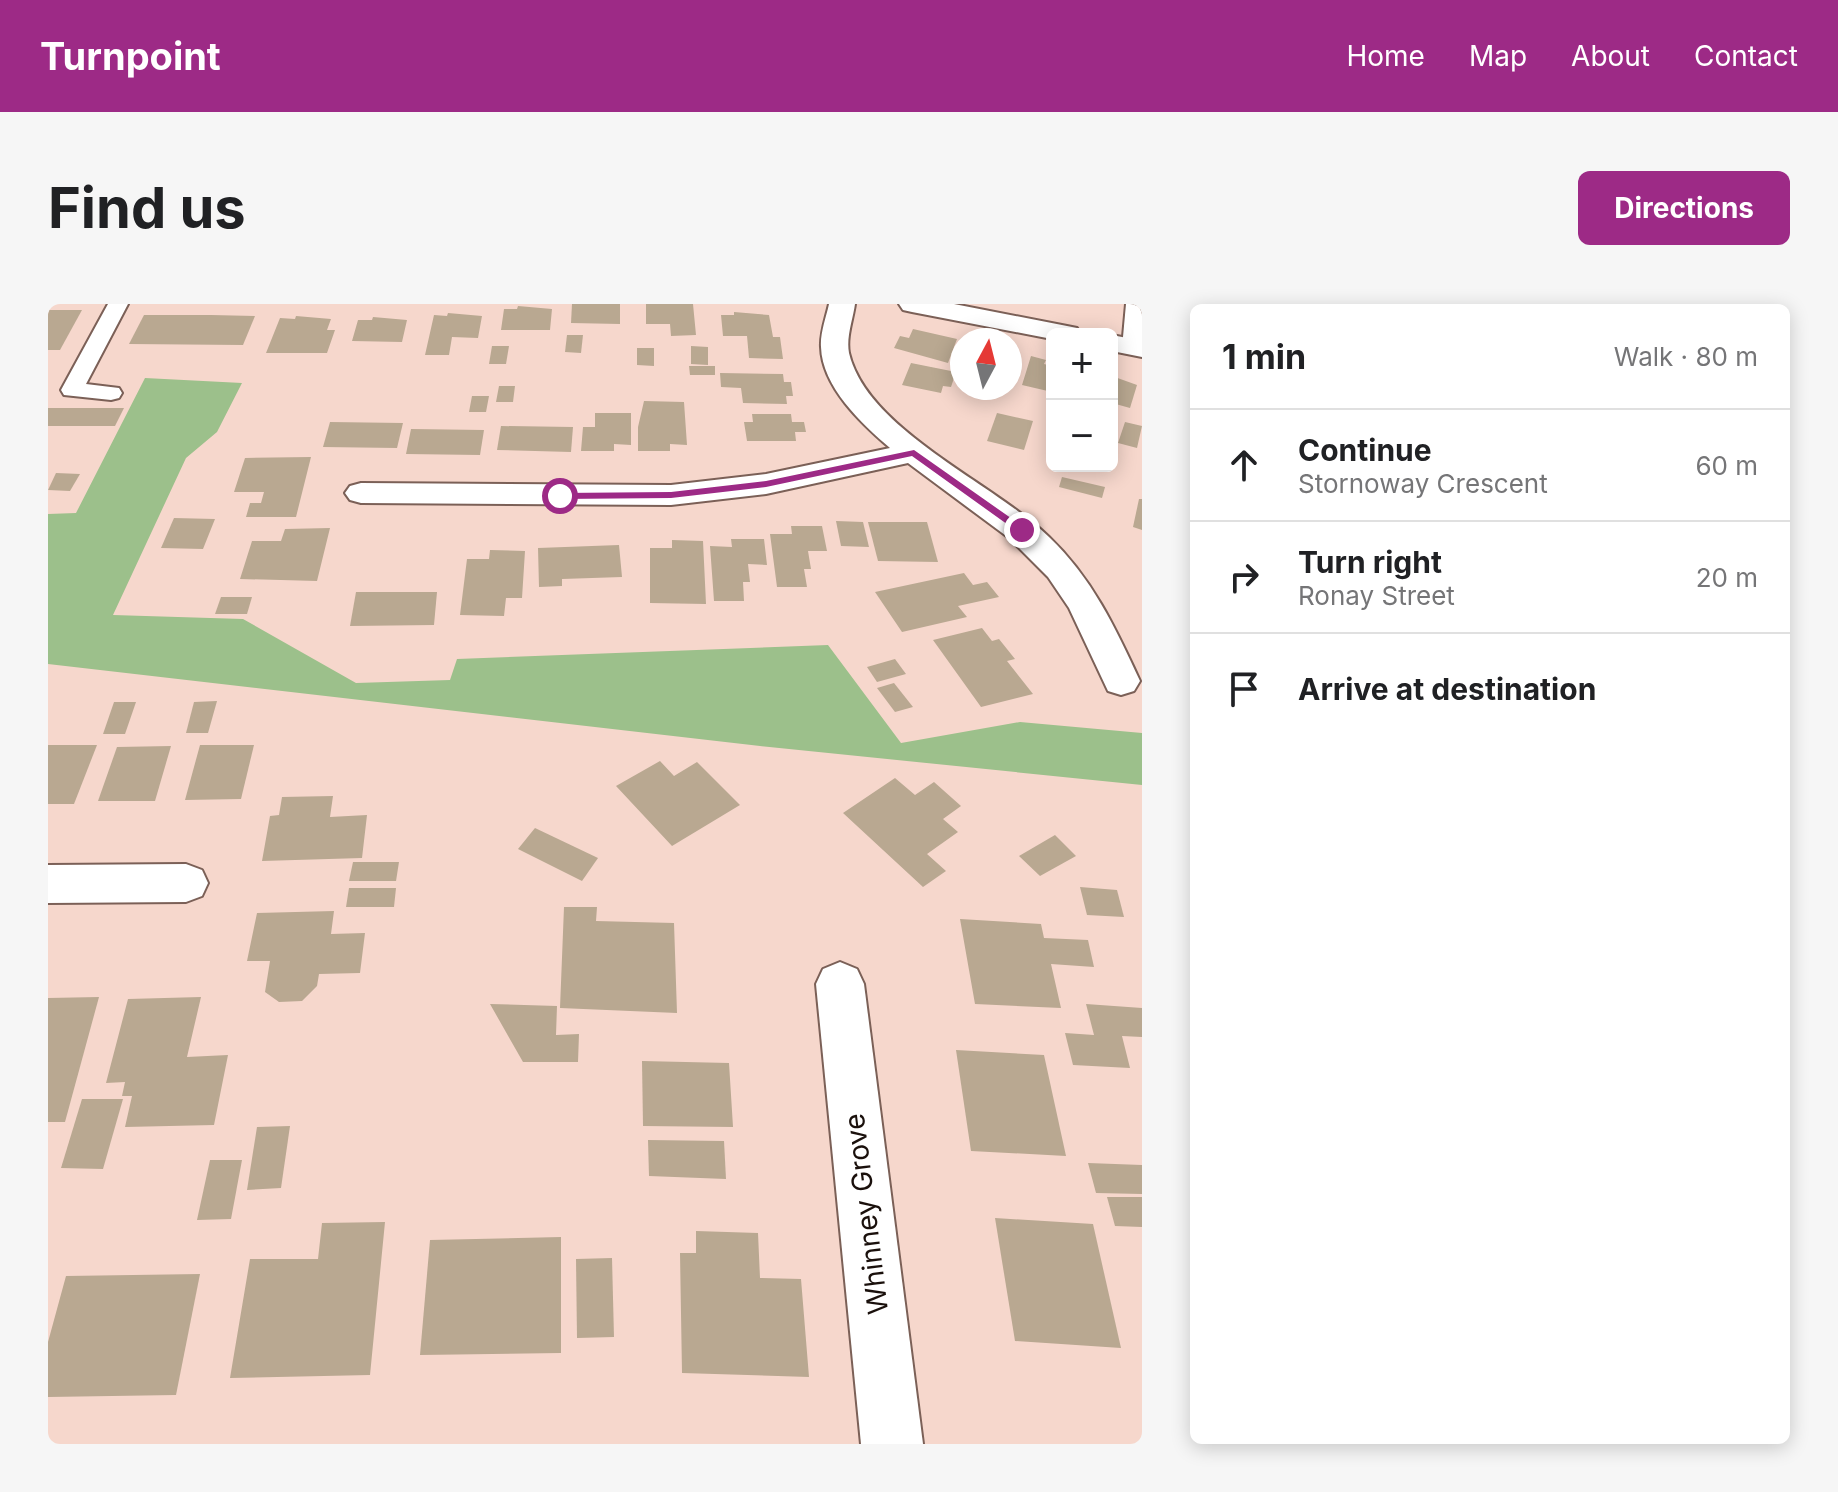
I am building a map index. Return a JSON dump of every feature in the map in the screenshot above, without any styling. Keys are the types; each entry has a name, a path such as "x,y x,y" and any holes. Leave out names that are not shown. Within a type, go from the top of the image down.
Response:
{"street":[{"path":"842,304 835,352 847,386 887,429 1022,530 1063,572 1094,622 1121,681"},
{"path":"912,304 1046,330"},
{"path":"361,493 671,495 766,484 914,452"},
{"path":"48,884 186,883"},
{"name":"Whinney Grove","path":"840,984 892,1444"}],"lane":[{"path":"111,393 72,390 118,304"},
{"path":"1129,347 1136,304"}],"green space":[{"path":"145,378 242,383 217,432 186,458 113,615 243,619 356,683 450,680 457,659 828,645 901,743 1020,722 1142,733 1142,785 760,746 48,664 48,514 76,513"}],"building":[{"path":"572,304 620,304 620,324 571,323"},
{"path":"646,304 693,304 696,335 671,336 670,324 646,324"},
{"path":"518,306 552,309 550,330 501,330 504,309 517,309"},
{"path":"48,310 82,310 60,350 48,350"},
{"path":"734,312 769,315 773,337 780,337 783,359 749,358 747,336 723,336 721,315 734,315"},
{"path":"448,313 482,316 478,338 452,337 449,355 425,355 434,315 447,316"},
{"path":"144,315 255,316 243,345 129,344"},
{"path":"296,316 331,319 327,330 335,330 327,353 266,353 280,318 295,319"},
{"path":"373,317 407,320 402,342 352,341 358,320 372,320"},
{"path":"913,329 950,337 948,363 894,348 900,336 909,338"},
{"path":"567,335 583,335 581,353 565,352"},
{"path":"492,346 509,346 506,364 489,364"},
{"path":"691,346 708,347 708,365 691,364"},
{"path":"637,348 654,348 654,366 637,365"},
{"path":"1031,356 1046,360 1046,391 1022,385"},
{"path":"911,363 950,371 950,387 943,386 941,393 902,385"},
{"path":"689,366 715,366 715,375 690,375"},
{"path":"720,373 783,374 784,382 791,382 793,396 786,396 787,404 743,403 741,388 721,387"},
{"path":"1118,378 1137,385 1130,408 1118,405"},
{"path":"499,386 515,386 513,402 496,402"},
{"path":"472,396 489,396 486,412 469,412"},
{"path":"644,401 684,402 687,445 670,444 670,451 638,451 638,427"},
{"path":"48,408 124,408 115,426 48,426"},
{"path":"595,413 631,413 631,445 614,444 614,451 581,451 583,427 595,427"},
{"path":"997,413 1033,421 1024,450 987,441"},
{"path":"752,414 791,414 792,422 804,422 806,432 795,432 796,441 747,441 744,422 753,422"},
{"path":"330,422 403,423 397,448 323,447"},
{"path":"1125,422 1142,426 1137,448 1118,443"},
{"path":"501,426 573,427 571,452 497,450"},
{"path":"411,429 484,430 480,455 406,454"},
{"path":"311,457 296,517 246,517 250,503 261,503 264,492 234,492 245,458"},
{"path":"56,473 80,474 70,491 48,490"},
{"path":"1062,477 1105,487 1102,498 1059,487"},
{"path":"1139,499 1142,499 1142,530 1133,527"},
{"path":"174,518 215,519 203,549 161,548"},
{"path":"836,521 863,522 869,547 841,546"},
{"path":"868,522 927,522 938,562 878,561"},
{"path":"791,526 822,526 827,551 808,551 811,569 804,569 807,587 777,587 770,534 792,534"},
{"path":"330,528 317,581 240,579 252,541 281,541 285,529"},
{"path":"731,539 764,539 767,565 748,564 750,582 743,582 744,601 714,601 710,546 732,547"},
{"path":"672,540 703,541 706,604 650,603 650,548 672,548"},
{"path":"619,545 622,577 562,579 562,586 539,587 538,548"},
{"path":"490,550 525,551 522,598 506,598 504,616 460,615 467,559 489,559"},
{"path":"964,573 973,585 987,582 999,597 958,606 967,617 902,632 875,592"},
{"path":"356,592 437,592 434,625 350,626"},
{"path":"221,597 252,597 247,614 215,614"},
{"path":"982,628 992,641 999,639 1015,659 1007,661 1033,694 981,707 933,640"},
{"path":"895,659 906,674 877,682 867,667"},
{"path":"894,683 913,707 895,712 877,688"},
{"path":"217,701 208,733 186,733 194,702"},
{"path":"114,702 136,702 125,734 103,734"},
{"path":"48,745 97,745 74,804 48,804"},
{"path":"200,745 254,745 241,799 185,800"},
{"path":"171,746 155,801 98,801 117,747"},
{"path":"660,761 674,776 697,762 740,805 672,846 616,786"},
{"path":"895,778 915,795 934,782 961,806 943,819 958,832 927,854 946,871 923,887 843,813"},
{"path":"333,796 330,817 367,815 362,858 262,861 270,816 279,815 282,797"},
{"path":"535,828 598,858 582,881 518,849"},
{"path":"1055,835 1076,856 1040,876 1019,856"},
{"path":"353,862 399,862 396,881 349,881"},
{"path":"1080,887 1117,890 1124,917 1087,915"},
{"path":"349,888 396,888 394,907 346,907"},
{"path":"564,907 597,907 596,921 674,923 677,1013 560,1008"},
{"path":"334,911 331,934 365,933 360,973 319,974 317,986 302,1001 279,1002 265,992 270,961 247,961 257,913"},
{"path":"960,919 1041,924 1044,938 1088,940 1094,967 1051,964 1061,1008 975,1004"},
{"path":"99,997 65,1122 48,1122 48,998"},
{"path":"201,997 187,1057 228,1055 214,1125 125,1127 132,1096 122,1096 125,1082 106,1083 128,999"},
{"path":"490,1004 557,1006 556,1035 579,1034 578,1062 523,1062"},
{"path":"1086,1004 1142,1008 1142,1037 1122,1036 1130,1068 1073,1065 1065,1033 1094,1035"},
{"path":"956,1050 1044,1055 1066,1156 971,1151"},
{"path":"642,1061 729,1063 733,1127 643,1126"},
{"path":"82,1099 123,1099 103,1169 61,1168"},
{"path":"290,1126 281,1188 247,1190 257,1127"},
{"path":"648,1140 724,1141 726,1179 649,1176"},
{"path":"210,1160 242,1160 231,1219 197,1220"},
{"path":"1088,1163 1142,1165 1142,1194 1096,1193"},
{"path":"1107,1197 1142,1197 1142,1227 1115,1226"},
{"path":"995,1218 1093,1224 1121,1348 1015,1341"},
{"path":"385,1222 370,1375 230,1378 250,1259 318,1259 322,1223"},
{"path":"696,1231 758,1233 760,1278 801,1279 809,1377 682,1373 680,1253 696,1253"},
{"path":"561,1237 561,1353 420,1355 430,1240"},
{"path":"612,1258 614,1337 577,1338 576,1259"},
{"path":"200,1274 176,1395 48,1397 48,1342 66,1276"}],"route":[{"path":"560,496 671,495 766,484 914,452 1022,530"}]}
